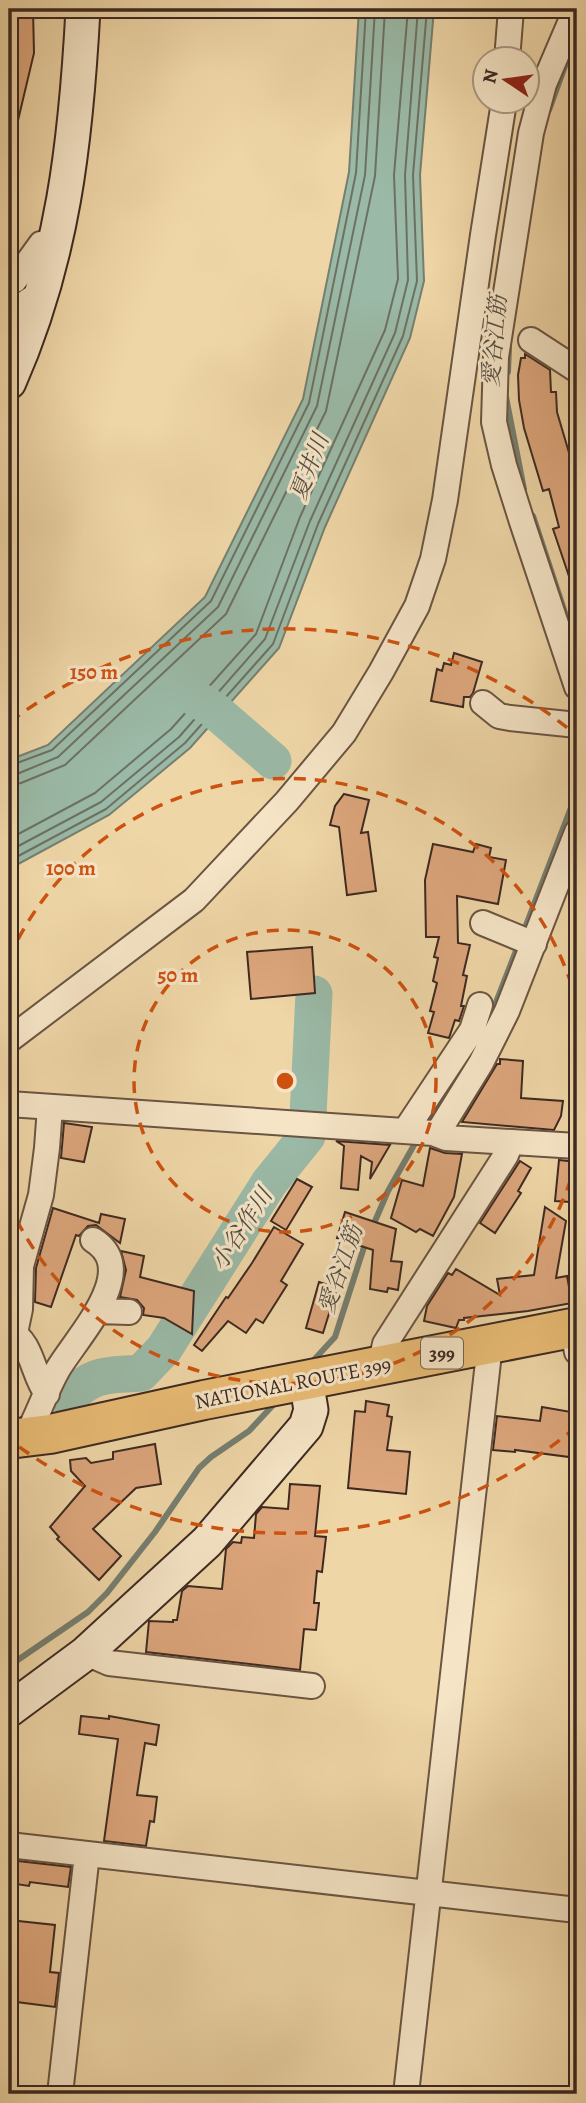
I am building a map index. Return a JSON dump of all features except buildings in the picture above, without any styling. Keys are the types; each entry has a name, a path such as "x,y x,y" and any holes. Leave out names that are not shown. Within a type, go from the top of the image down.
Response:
{"highway":[{"name":"NATIONAL ROUTE 399","path":"17,1438 62,1432 490,1344 576,1335"}],"street":[{"path":"9,382 29,337 28,288 56,242 78,104 83,9"},
{"path":"509,46 511,9"},
{"path":"576,9 544,84 531,132 496,356 494,422 507,476 577,687"},
{"path":"9,1040 194,900 287,801 344,733 417,606 432,559 445,500 502,116"},
{"path":"9,315 31,299 28,288"},
{"path":"531,340 577,370"},
{"path":"459,400 471,411 490,453 507,476"},
{"path":"483,704 499,716 577,725"},
{"path":"435,1134 492,1044 508,1011 523,939 577,832"},
{"path":"484,923 523,939"},
{"path":"405,1131 472,1030 480,1005"},
{"path":"9,1104 405,1131 446,1138 577,1146"},
{"path":"47,1394 41,1386 23,1341 12,1332 20,1308 21,1266 41,1195 50,1107"},
{"path":"380,1366 385,1344 506,1156 512,1142"},
{"path":"17,1438 47,1394 57,1371 97,1311 105,1294 112,1271 108,1253 93,1240"},
{"path":"97,1311 129,1312"},
{"path":"406,2094 490,1344"},
{"path":"9,1710 86,1653 207,1542 306,1426 311,1410 306,1380"},
{"path":"86,1653 108,1663 312,1686"},
{"path":"9,1845 577,1910"},
{"path":"60,2094 87,1854"}],"water":[{"name":"夏井川","path":"359,9 434,9 420,175 424,281 410,338 325,527 279,648 190,748 109,815 9,869 9,760 48,745 205,597 303,399 349,172"}],"waterway":[{"name":"愛谷江筋","path":"549,110 568,58"},
{"name":"愛谷江筋","path":"508,372 509,348"},
{"name":"愛谷江筋","path":"506,397 524,489"},
{"name":"愛谷江筋","path":"533,516 568,622"},
{"name":"小谷作川","path":"178,687 214,710 273,761"},
{"name":"愛谷江筋","path":"523,933 577,792"},
{"name":"愛谷江筋","path":"486,1028 519,943"},
{"name":"小谷作川","path":"68,1398 94,1379 141,1373 164,1349 269,1183 307,1136 314,994"},
{"name":"愛谷江筋","path":"426,1126 445,1098"},
{"name":"愛谷江筋","path":"372,1228 388,1191 418,1138"},
{"name":"愛谷江筋","path":"311,1363 335,1337 366,1241"},
{"name":"愛谷江筋","path":"9,1666 88,1612 107,1593 155,1532 199,1468 249,1431 276,1402"}]}
